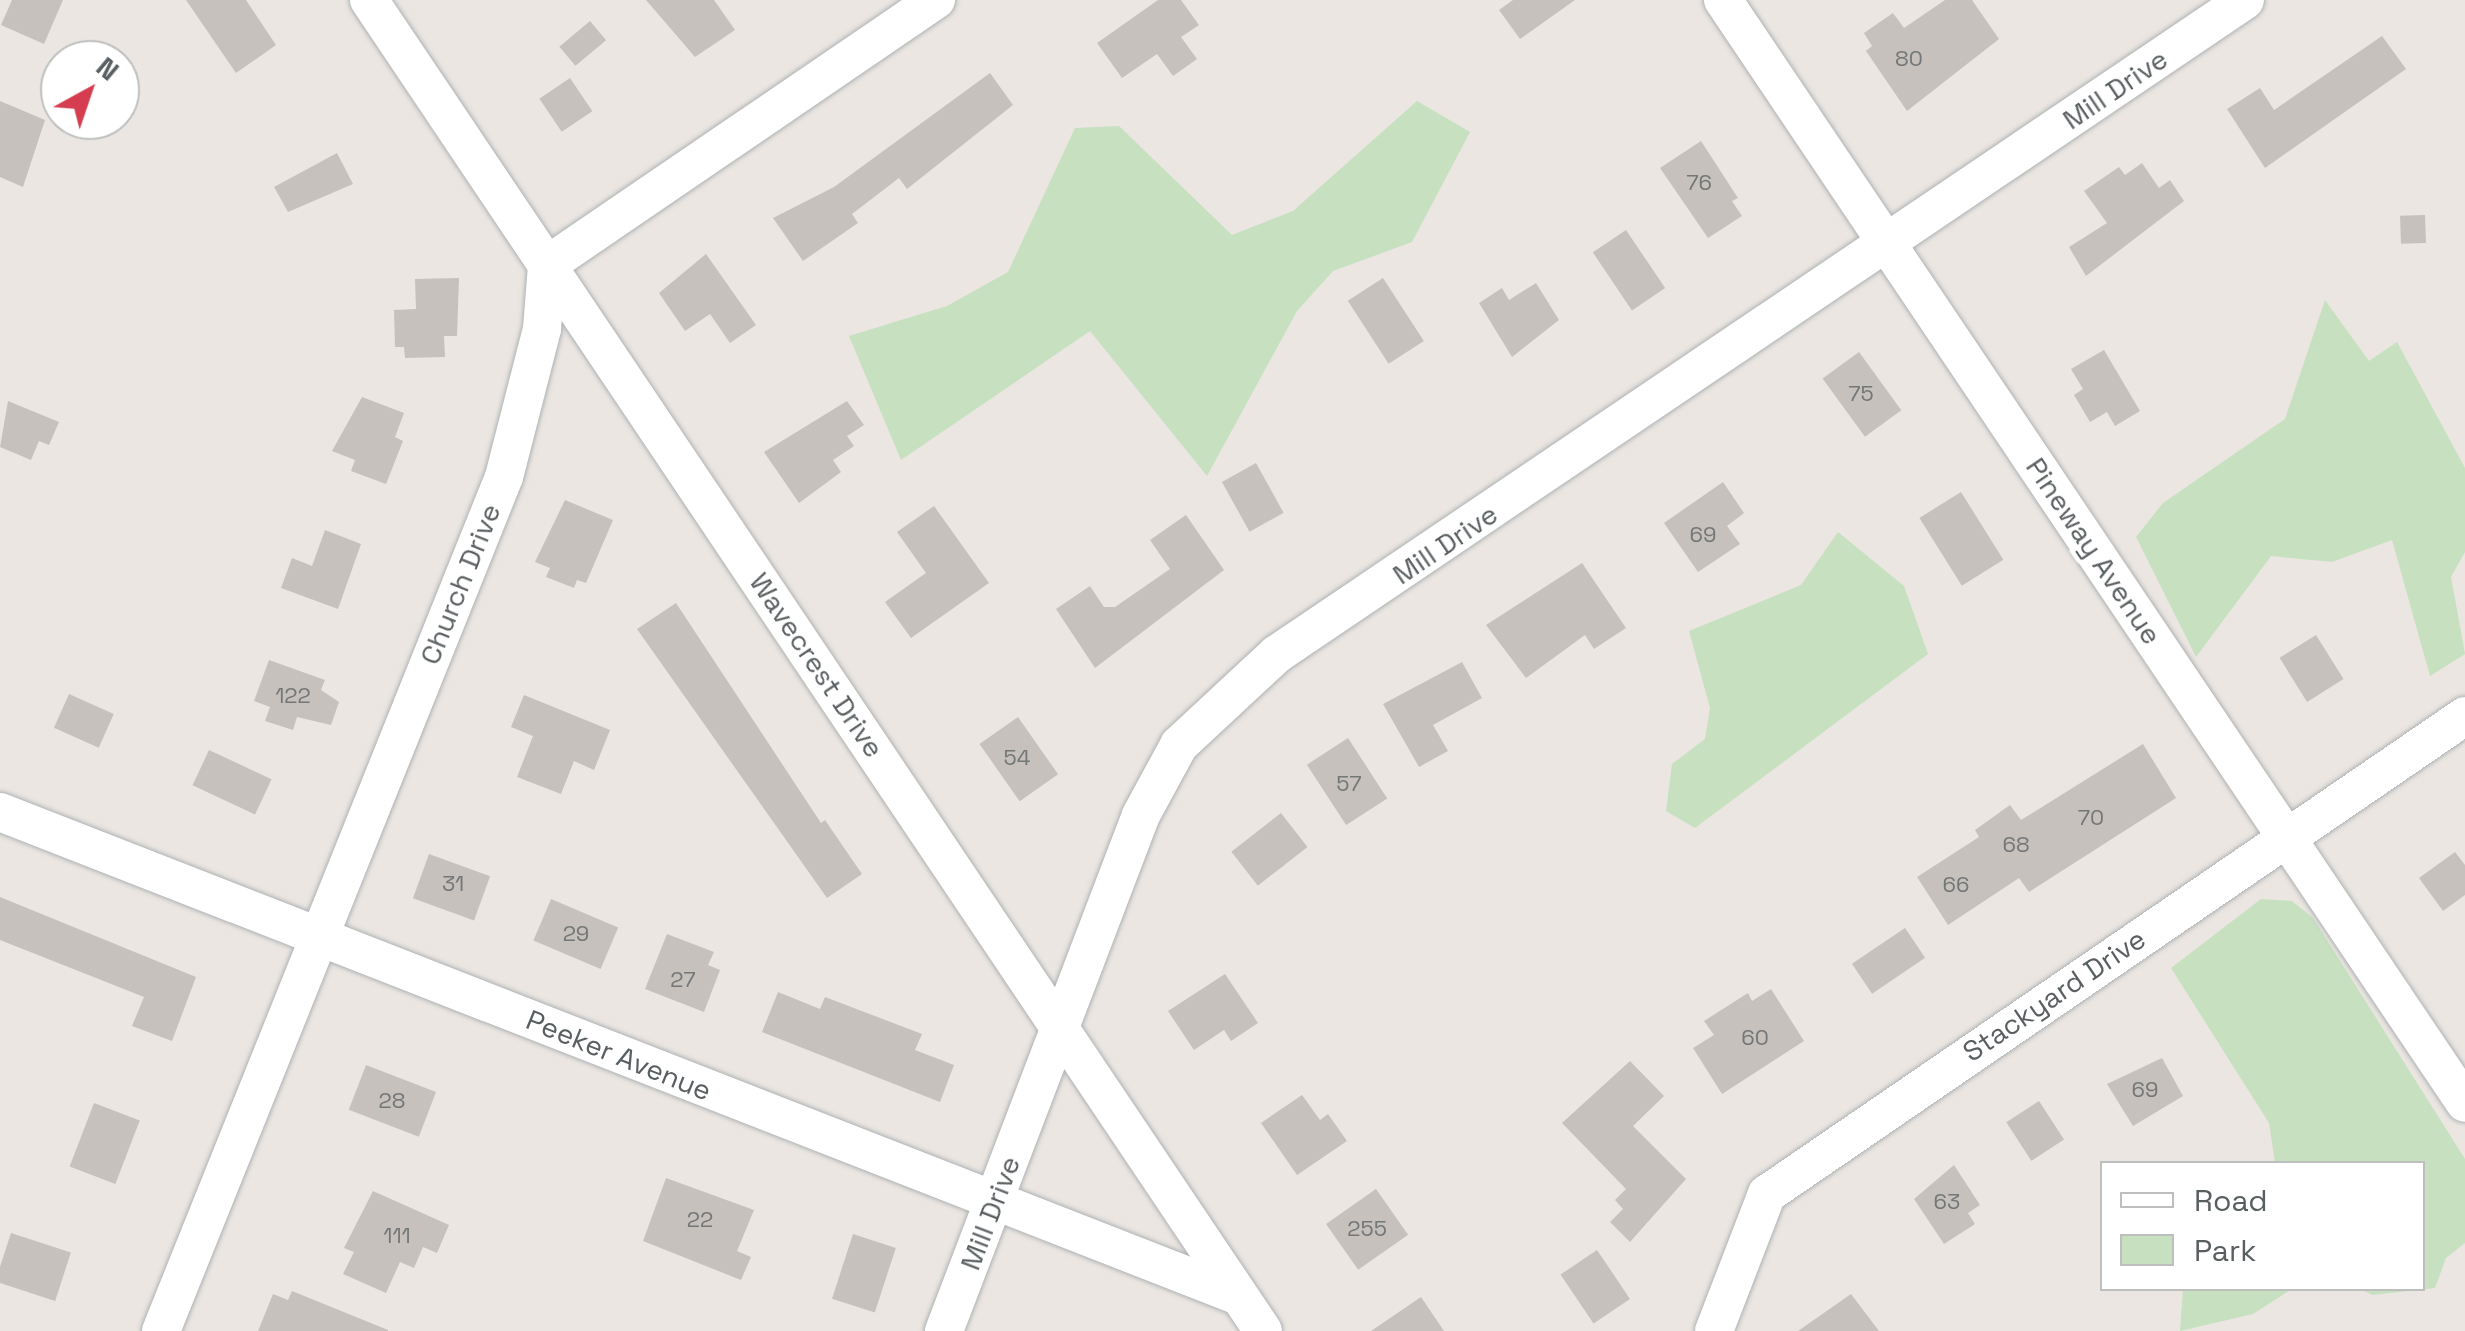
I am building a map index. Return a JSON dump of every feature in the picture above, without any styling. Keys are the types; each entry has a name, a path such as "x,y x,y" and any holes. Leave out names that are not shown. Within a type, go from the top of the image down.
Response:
{"street":[{"name":"Wavecrest Drive","path":"369,0 1263,1331"},
{"path":"546,264 936,0"},
{"name":"Pineway Avenue","path":"1723,0 2465,1102"},
{"name":"Mill Drive","path":"944,1331 1141,816 1179,745 1276,654 2244,0"},
{"name":"Church Drive","path":"161,1331 316,933 504,477 542,330 546,264"},
{"name":"Stackyard Drive","path":"1714,1331 1767,1194 2465,716"},
{"name":"Peeker Avenue","path":"0,812 316,933 993,1204 1239,1296"}],"green space":[{"path":"1417,101 1470,132 1412,242 1333,271 1297,311 1207,476 1090,331 901,460 849,336 947,306 1008,272 1075,128 1119,126 1232,235 1293,211"},
{"path":"2325,300 2369,361 2397,342 2465,468 2465,552 2451,577 2465,654 2430,676 2392,540 2332,562 2271,556 2196,657 2136,537 2163,503 2285,419"},
{"path":"1838,532 1904,586 1928,654 1695,828 1666,811 1672,764 1705,739 1710,708 1689,631 1801,585"},
{"path":"2261,899 2292,901 2313,918 2465,1159 2465,1243 2446,1258 2435,1288 2425,1289 2425,1161 2275,1161 2269,1123 2171,968"},
{"path":"2183,1291 2289,1291 2253,1314 2180,1331"},
{"path":"2365,1291 2408,1291 2372,1295"}],"building":[{"path":"12,0 63,0 46,40 40,42 1,25"},
{"path":"186,0 246,0 276,45 236,73"},
{"path":"646,0 714,0 735,30 695,57"},
{"path":"1158,0 1181,0 1199,25 1181,37 1197,59 1173,76 1157,54 1122,78 1097,43"},
{"path":"1513,0 1575,0 1520,39 1499,10"},
{"path":"1945,0 1972,0 1999,39 1907,111 1866,51 1872,46 1864,33 1893,13 1904,28"},
{"path":"590,21 606,40 575,66 559,47"},
{"path":"2382,36 2406,69 2265,168 2227,109 2260,88 2274,110"},
{"path":"990,73 1013,105 907,189 899,178 852,214 858,223 803,261 773,218 834,187"},
{"path":"570,78 592,111 562,132 539,99"},
{"path":"0,101 40,118 40,135 23,187 0,177"},
{"path":"1701,141 1738,198 1732,201 1742,216 1708,238 1660,168"},
{"path":"337,153 353,184 288,212 274,187"},
{"path":"2142,163 2159,188 2170,180 2184,201 2086,276 2069,247 2107,223 2084,191 2119,167 2125,175"},
{"path":"2425,215 2426,243 2401,244 2400,216"},
{"path":"1626,230 1665,288 1632,310 1593,252"},
{"path":"706,254 756,325 730,343 710,314 685,331 659,293"},
{"path":"459,278 457,336 444,336 445,357 405,358 404,347 395,347 394,310 416,309 415,279"},
{"path":"1383,278 1424,341 1389,364 1348,301"},
{"path":"1536,283 1559,320 1512,357 1479,303 1502,288 1509,300"},
{"path":"2104,350 2140,411 2115,426 2107,412 2090,422 2074,395 2083,389 2071,369"},
{"path":"1859,352 1901,410 1865,437 1823,378"},
{"path":"362,397 404,413 395,437 403,441 386,484 351,471 355,460 332,451"},
{"path":"8,401 59,422 49,445 39,441 31,460 0,447"},
{"path":"847,401 864,425 847,436 854,446 833,460 841,472 799,503 764,452"},
{"path":"1256,463 1284,513 1250,532 1222,482"},
{"path":"1723,482 1744,513 1727,526 1740,544 1698,572 1664,523"},
{"path":"1961,492 2003,560 1962,586 1919,518"},
{"path":"565,500 613,520 586,583 577,580 574,588 546,577 550,568 535,562"},
{"path":"934,506 989,583 911,638 885,602 926,573 897,532"},
{"path":"1186,515 1224,570 1095,668 1056,609 1090,586 1104,607 1115,607 1170,569 1150,540"},
{"path":"325,530 361,544 338,609 281,588 292,558 312,566"},
{"path":"1582,563 1626,628 1594,649 1585,635 1526,678 1486,625"},
{"path":"676,603 821,823 825,820 862,874 827,898 637,629"},
{"path":"2316,635 2344,679 2307,702 2280,658"},
{"path":"269,660 325,680 321,690 339,702 331,725 297,717 293,730 265,721 270,707 254,701"},
{"path":"1462,662 1482,698 1433,725 1448,751 1419,767 1383,704"},
{"path":"69,694 114,714 99,748 54,728"},
{"path":"524,695 610,730 594,770 574,761 561,794 517,777 533,736 511,727"},
{"path":"1018,717 1058,774 1020,801 979,744"},
{"path":"1348,738 1387,798 1346,825 1307,765"},
{"path":"2143,744 2176,798 2029,892 2019,878 1948,925 1917,877 1979,837 1975,830 2010,805 2021,820"},
{"path":"209,750 272,779 255,815 193,785"},
{"path":"1281,813 1307,847 1258,886 1231,852"},
{"path":"2455,852 2465,865 2465,895 2443,911 2419,878"},
{"path":"429,854 490,876 474,920 413,898"},
{"path":"0,897 196,977 172,1041 132,1026 144,997 0,940"},
{"path":"551,899 618,928 601,969 533,940"},
{"path":"1905,928 1925,958 1872,994 1852,964"},
{"path":"667,934 714,952 708,965 720,970 704,1012 645,989"},
{"path":"1225,974 1258,1023 1231,1041 1224,1030 1194,1050 1168,1011"},
{"path":"1771,989 1804,1041 1722,1094 1693,1048 1714,1035 1704,1021 1748,993 1752,1001"},
{"path":"778,992 820,1009 825,997 922,1034 915,1050 954,1065 940,1102 762,1032"},
{"path":"2162,1058 2183,1096 2133,1126 2107,1084"},
{"path":"1630,1061 1664,1096 1633,1126 1686,1179 1630,1242 1610,1222 1623,1209 1615,1200 1626,1189 1562,1123"},
{"path":"366,1065 436,1092 419,1137 349,1110"},
{"path":"1302,1095 1320,1120 1328,1114 1347,1141 1297,1175 1261,1123"},
{"path":"2039,1101 2064,1140 2031,1161 2006,1122"},
{"path":"94,1103 140,1121 115,1184 70,1166"},
{"path":"1954,1165 1980,1205 1968,1213 1975,1224 1944,1244 1914,1199"},
{"path":"666,1178 754,1210 737,1251 751,1257 741,1280 643,1241"},
{"path":"1376,1189 1408,1235 1358,1270 1326,1224"},
{"path":"373,1191 449,1225 437,1253 423,1247 414,1268 400,1262 386,1293 343,1274 354,1252 344,1248"},
{"path":"11,1233 71,1252 55,1301 0,1283 0,1267"},
{"path":"853,1234 896,1248 875,1313 832,1299"},
{"path":"1597,1250 1630,1299 1594,1324 1561,1275"},
{"path":"292,1291 388,1331 258,1331 273,1294 288,1300"},
{"path":"1851,1294 1879,1331 1798,1331"},
{"path":"1421,1297 1444,1331 1371,1331"}]}
